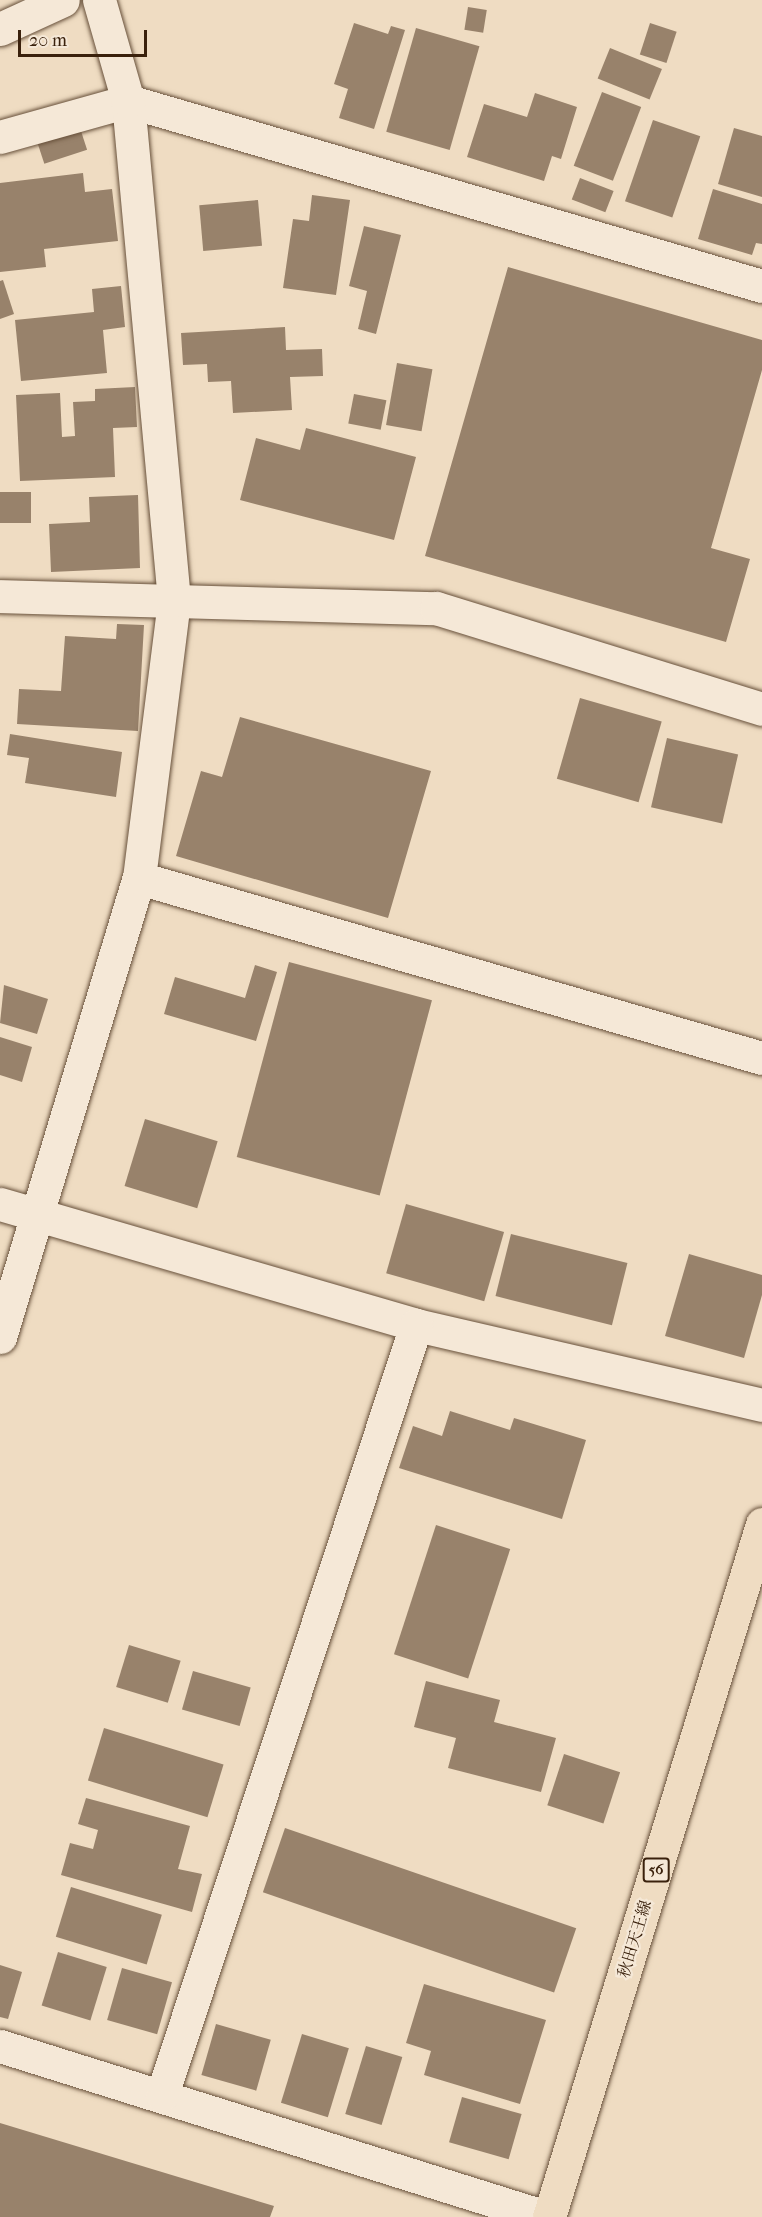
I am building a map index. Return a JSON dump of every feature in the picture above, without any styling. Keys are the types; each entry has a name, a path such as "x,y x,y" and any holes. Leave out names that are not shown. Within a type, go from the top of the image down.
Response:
{"main road":[{"name":"秋田天王線","path":"548,2217 762,1524"}],"street":[{"path":"0,29 63,0"},
{"path":"0,1337 139,878 174,600 128,101 99,0"},
{"path":"0,138 128,101 762,286"},
{"path":"0,596 436,608 762,710"},
{"path":"139,878 762,1058"},
{"path":"0,1204 37,1217 416,1325 762,1405"},
{"path":"162,2095 416,1325"},
{"path":"0,2046 162,2095 385,2170 548,2217"}],"building":[{"path":"468,7 487,10 483,33 464,30"},
{"path":"354,23 388,34 391,26 405,30 374,129 339,118 348,89 334,84"},
{"path":"650,23 677,32 666,63 640,54"},
{"path":"416,28 479,46 450,150 386,132"},
{"path":"610,48 662,69 650,100 598,79"},
{"path":"602,92 641,107 613,181 574,166"},
{"path":"535,93 577,107 561,159 552,156 544,181 467,157 484,104 527,117"},
{"path":"653,120 700,136 672,218 625,201"},
{"path":"80,128 87,150 44,164 37,142"},
{"path":"734,128 762,136 762,197 718,184"},
{"path":"83,173 85,192 112,189 118,241 44,249 46,267 0,272 0,183"},
{"path":"580,178 614,191 605,212 572,199"},
{"path":"713,189 762,204 762,244 756,243 752,255 698,239"},
{"path":"312,195 350,200 336,295 283,288 293,219 309,221"},
{"path":"258,200 262,246 203,251 199,205"},
{"path":"364,226 401,235 376,334 358,329 367,291 349,286"},
{"path":"508,267 762,340 762,370 711,548 750,559 726,642 425,556"},
{"path":"3,280 14,314 0,319 0,281"},
{"path":"121,286 125,327 103,330 107,373 21,381 15,320 94,312 92,289"},
{"path":"285,327 286,350 322,349 323,376 290,377 292,410 233,413 231,381 208,382 207,364 183,365 181,333"},
{"path":"397,363 432,369 422,431 386,425"},
{"path":"135,387 137,427 113,428 115,477 20,481 16,395 60,393 62,437 75,436 73,402 95,401 95,389"},
{"path":"354,394 386,400 381,430 348,423"},
{"path":"306,428 416,457 394,540 240,500 256,438 300,450"},
{"path":"0,492 31,492 31,523 0,523"},
{"path":"138,495 140,568 51,572 49,524 90,522 89,497"},
{"path":"117,624 144,625 138,731 17,724 19,689 61,691 65,636 116,639"},
{"path":"580,698 662,721 639,802 557,779"},
{"path":"240,717 431,771 388,918 176,856 201,771 222,777"},
{"path":"10,734 122,752 116,797 25,783 29,758 7,755"},
{"path":"667,738 738,754 722,824 651,807"},
{"path":"289,962 432,1000 380,1195 237,1157"},
{"path":"255,965 277,972 256,1041 164,1014 175,977 245,998"},
{"path":"4,985 48,999 37,1034 0,1023"},
{"path":"0,1037 32,1047 22,1082 0,1075"},
{"path":"145,1119 218,1141 197,1208 125,1186"},
{"path":"406,1204 504,1232 484,1301 386,1273"},
{"path":"511,1234 627,1263 612,1325 496,1296"},
{"path":"689,1254 762,1275 762,1295 744,1358 665,1336"},
{"path":"450,1411 510,1430 514,1418 586,1440 562,1519 399,1468 413,1426 442,1436"},
{"path":"436,1525 510,1549 468,1678 394,1654"},
{"path":"129,1645 181,1661 168,1703 116,1687"},
{"path":"193,1671 251,1688 240,1726 182,1709"},
{"path":"426,1681 500,1700 494,1722 556,1738 541,1792 448,1768 456,1738 414,1727"},
{"path":"104,1728 224,1765 207,1817 88,1781"},
{"path":"564,1754 620,1772 603,1824 547,1805"},
{"path":"86,1798 190,1826 178,1869 202,1874 192,1912 61,1875 70,1843 93,1849 98,1830 78,1824"},
{"path":"285,1828 576,1928 554,1993 263,1892"},
{"path":"71,1887 162,1915 147,1965 56,1937"},
{"path":"58,1952 107,1967 90,2020 42,2006"},
{"path":"0,1965 22,1972 8,2019 0,2017"},
{"path":"122,1968 172,1982 157,2034 107,2020"},
{"path":"424,1984 546,2020 520,2104 424,2075 431,2051 406,2043"},
{"path":"216,2024 271,2040 256,2091 201,2075"},
{"path":"302,2034 349,2048 328,2117 281,2103"},
{"path":"366,2046 402,2057 382,2125 345,2114"},
{"path":"462,2097 522,2114 509,2159 449,2142"},
{"path":"0,2123 274,2206 270,2217 0,2217"}]}
